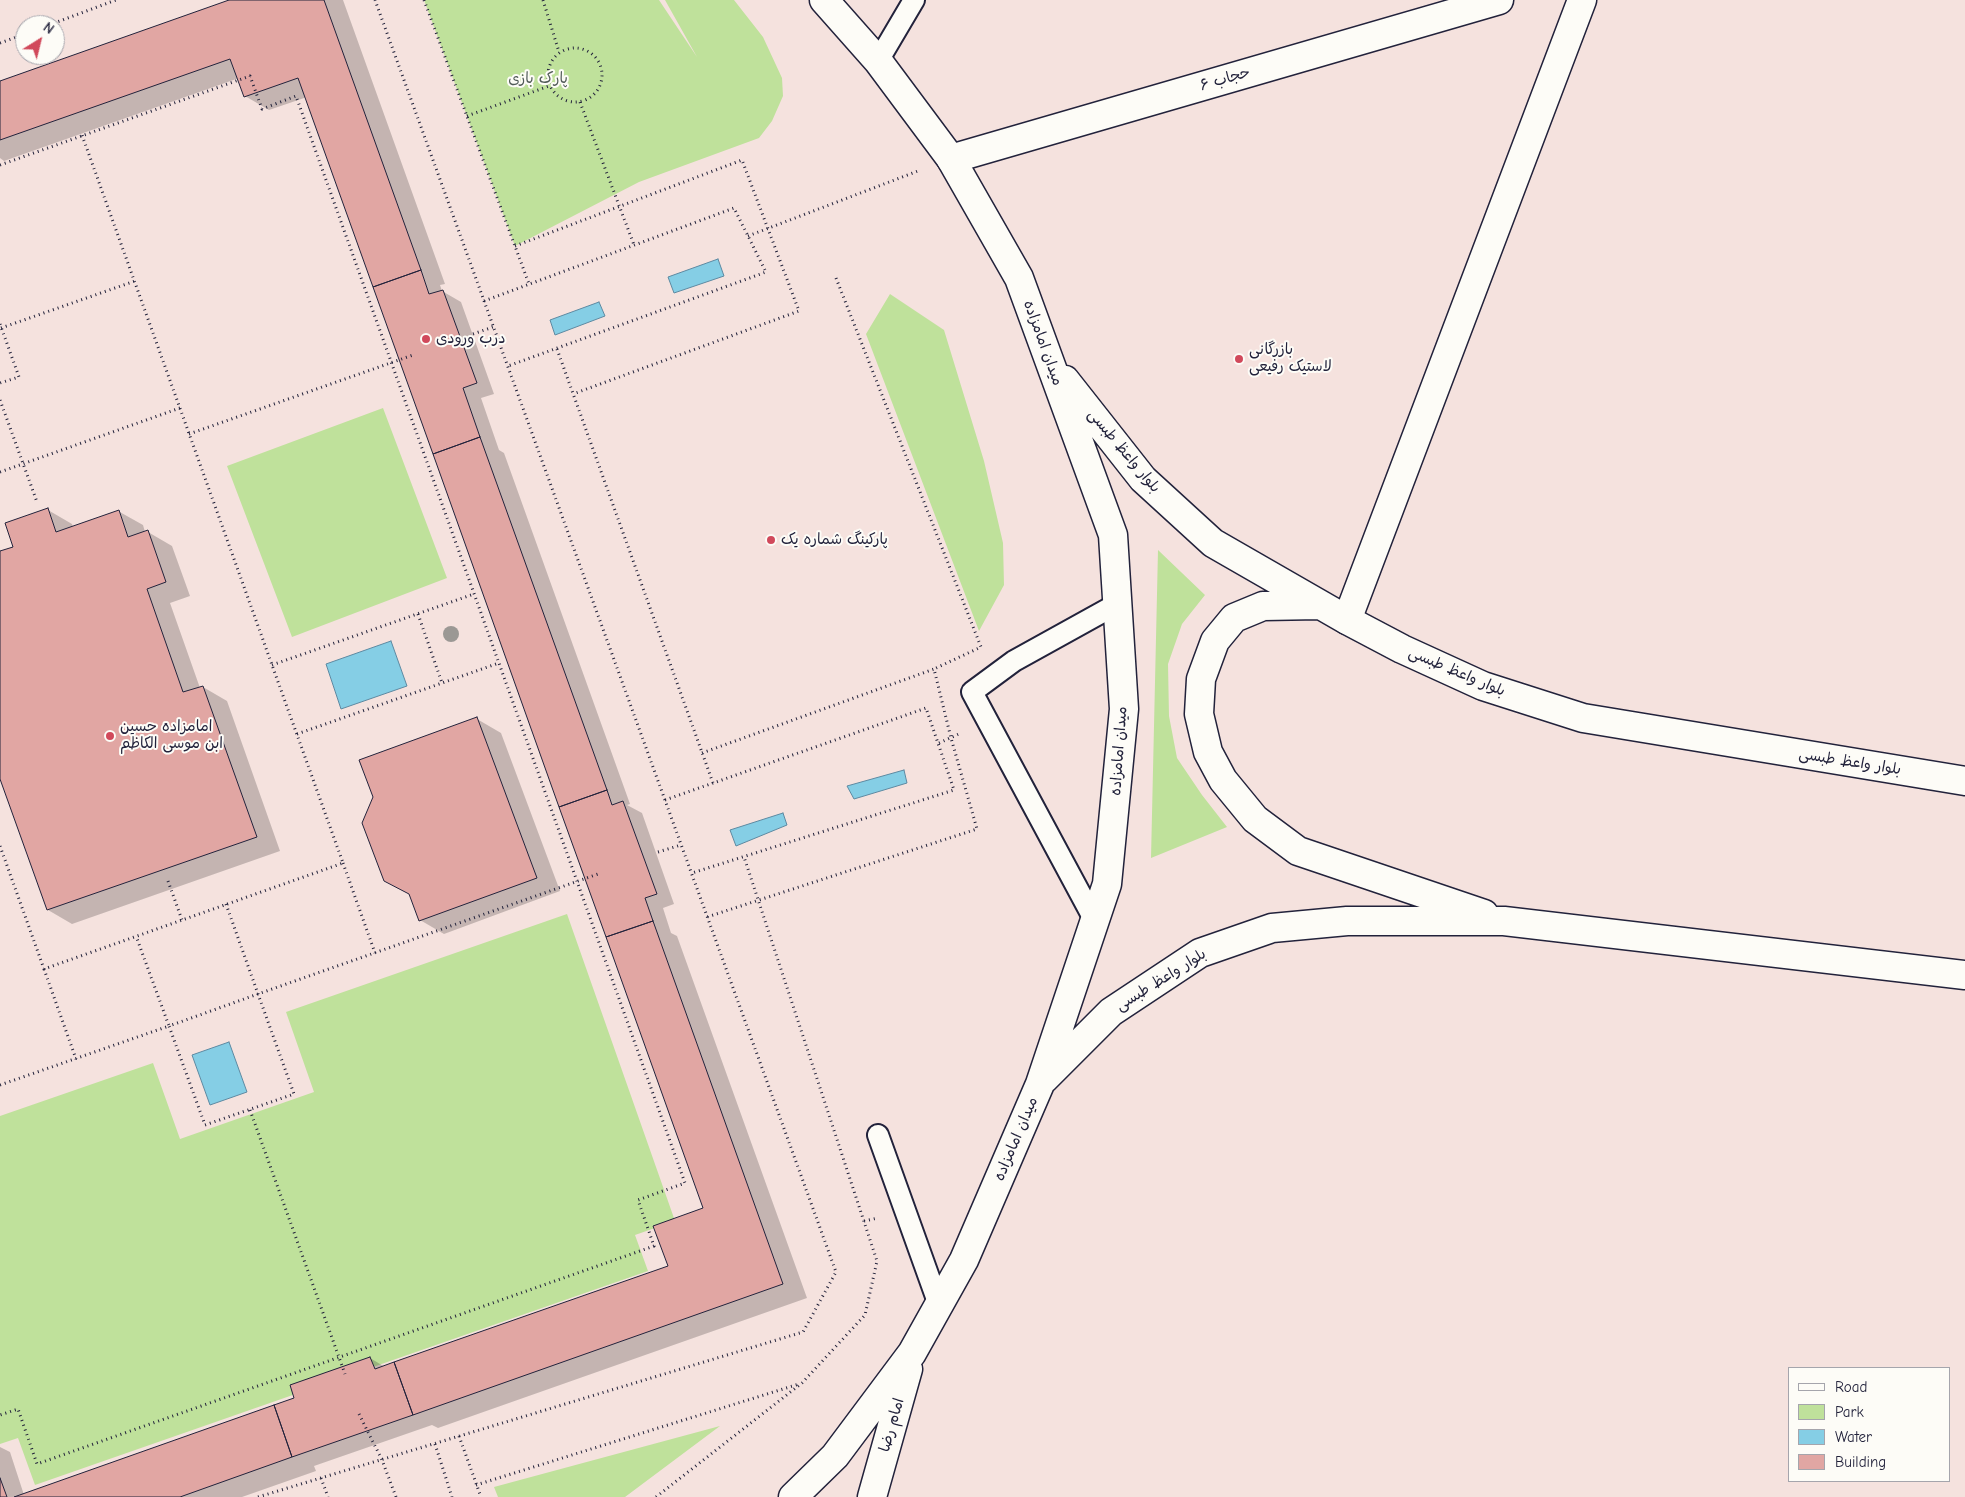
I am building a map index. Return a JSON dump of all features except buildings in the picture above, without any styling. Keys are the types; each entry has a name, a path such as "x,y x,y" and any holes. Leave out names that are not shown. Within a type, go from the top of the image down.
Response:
{"main road":[{"name":"میدان امامزاده","path":"793,1497 835,1456 912,1353 964,1260 1040,1084 1108,884 1124,709 1113,535 1019,278 952,159 878,61 824,0"},
{"name":"حجاب ۶","path":"952,159 1499,0"},
{"path":"1347,620 1582,0"},
{"name":"بلوار واعظ طبسی","path":"1050,361 1143,479 1213,543 1319,605 1402,649 1483,686 1583,718 1965,781"},
{"path":"1319,605 1263,606 1234,618 1215,641 1201,679 1199,714 1208,752 1223,780 1255,819 1298,851 1504,921"},
{"name":"بلوار واعظ طبسی","path":"1040,1084 1111,1012 1200,953 1272,928 1347,921 1504,921 1965,975"},
{"name":"امام رضا","path":"872,1497 912,1353"}],"lane":[{"path":"878,61 914,0"},
{"path":"1095,921 972,692 1014,661 1117,604"},
{"path":"878,1135 939,1305"}],"path":[{"path":"65,19 116,0"},
{"path":"258,1497 803,1332 836,1272 375,0"},
{"path":"424,0 529,284"},
{"path":"543,0 559,52"},
{"path":"0,43 15,38"},
{"path":"578,48 593,55 598,62 602,79 600,87 588,99 572,103 562,100 554,94 549,86 548,68 559,52 578,48"},
{"path":"0,165 250,76 262,109 296,96 686,1183 638,1200 654,1246 38,1464 18,1409 0,1415"},
{"path":"466,116 549,86"},
{"path":"580,102 634,245"},
{"path":"82,135 375,953"},
{"path":"748,236 952,159"},
{"path":"515,246 742,160 799,311 573,394"},
{"path":"484,301 734,208 766,272 508,366"},
{"path":"702,752 934,670 981,647 836,278"},
{"path":"0,384 19,377 1,326 134,281"},
{"path":"473,334 493,327"},
{"path":"557,349 713,784"},
{"path":"189,434 413,355"},
{"path":"0,400 37,502"},
{"path":"0,472 180,408"},
{"path":"272,665 474,594"},
{"path":"418,614 442,683"},
{"path":"297,734 499,663"},
{"path":"707,917 977,829 950,738 934,670"},
{"path":"665,800 926,708 954,790 692,873"},
{"path":"658,852 681,845"},
{"path":"0,846 76,1059"},
{"path":"656,1497 802,1383 865,1315 877,1261 744,857"},
{"path":"44,969 343,863"},
{"path":"0,1085 598,874"},
{"path":"168,881 182,920"},
{"path":"136,936 205,1126 250,1110 294,1094 226,904"},
{"path":"250,1110 345,1374"},
{"path":"476,1485 802,1383"},
{"path":"359,1414 382,1460 396,1497"},
{"path":"459,1436 481,1497"},
{"path":"435,1444 452,1497"},
{"path":"321,1478 328,1497"}],"green space":[{"name":"پارک بازی","path":"424,0 659,0 697,57 665,0 734,0 763,37 782,78 783,96 772,121 759,138 639,182 515,246"},
{"path":"890,294 944,330 984,461 1003,543 1004,585 979,631 866,334"},
{"path":"383,408 447,578 292,637 227,466"},
{"path":"1158,550 1205,595 1182,624 1168,664 1169,716 1177,758 1227,827 1151,858"},
{"path":"567,914 675,1221 635,1235 648,1271 35,1485 18,1438 0,1444 0,1116 153,1063 180,1139 314,1092 286,1012"},
{"path":"720,1426 625,1497 498,1497 494,1487"}],"water":[{"path":"718,259 724,276 674,293 668,277"},
{"path":"599,302 605,316 555,335 550,320"},
{"path":"391,641 407,686 341,709 326,664"},
{"path":"904,770 907,783 854,799 847,786"},
{"path":"783,813 787,825 736,846 730,830"},
{"path":"229,1042 247,1092 210,1105 192,1055"}],"place":[{"name":"درب ورودی","path":"426,339"},
{"name":"بازرگانی لاستیک رفیعی","path":"1239,359"},
{"name":"پارکینگ شماره یک","path":"771,540"},
{"name":"امامزاده حسین ابن موسی الکاظم","path":"110,736"}]}
